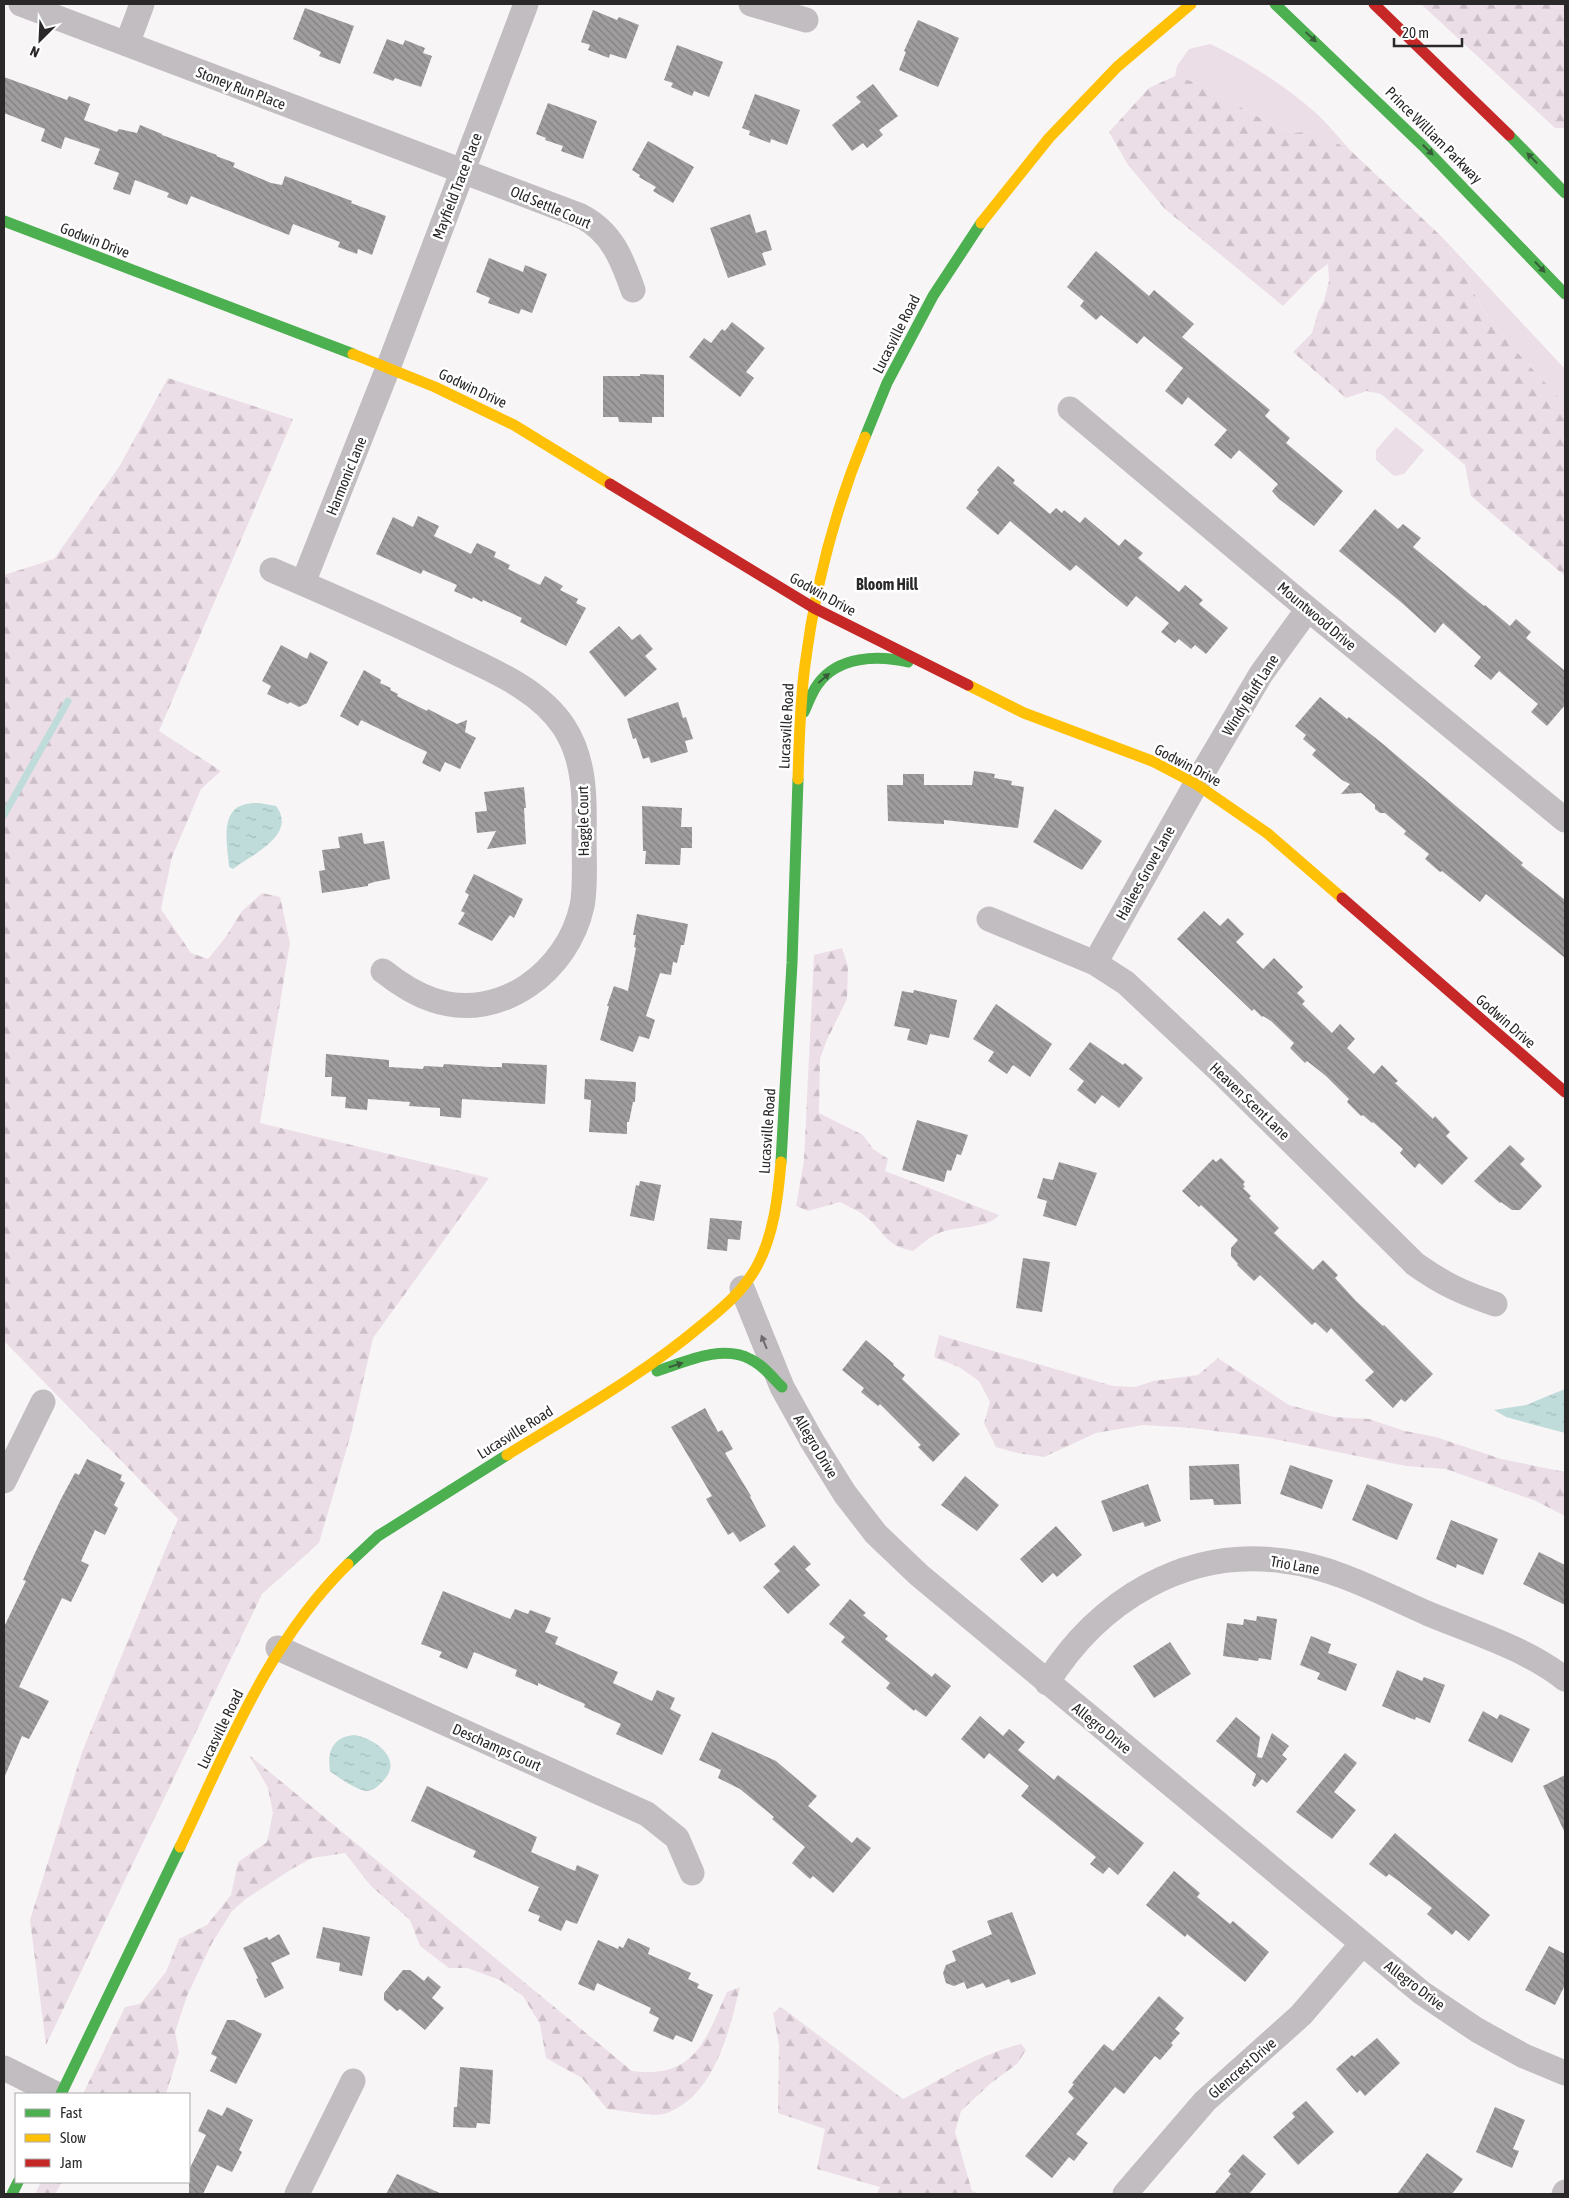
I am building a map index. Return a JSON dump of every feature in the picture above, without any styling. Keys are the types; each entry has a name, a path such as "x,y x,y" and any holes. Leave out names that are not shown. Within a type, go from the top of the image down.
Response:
{"main road":[{"name":"Lucasville Road","path":"61,2093 249,1703 278,1648 315,1598 347,1562 378,1536 630,1379 685,1341 742,1288 749,1279 763,1249 772,1218 780,1176 791,991 800,720 805,663 814,608 839,506 864,436 894,368 928,304 975,230 1020,171 1059,126 1148,37 1191,4"},
{"name":"Prince William Parkway","path":"1275,4 1363,85 1440,162 1565,294"},
{"path":"1374,4 1511,136 1565,193"},
{"name":"Godwin Drive","path":"4,222 435,386 514,424 814,608 1024,713 1152,761 1196,784 1228,804 1267,833 1565,1092"},
{"path":"800,720 820,681 834,671 854,661 887,658 941,672"},
{"path":"630,1379 694,1359 718,1354 731,1354 747,1358 760,1366 782,1387"}],"street":[{"name":"Stoney Run Place","path":"20,4 463,172"},
{"path":"127,44 142,4"},
{"name":"Mayfield Trace Place","path":"388,368 526,4"},
{"path":"750,4 806,20"},
{"name":"Old Settle Court","path":"463,172 592,222 602,230 615,246 633,290"},
{"name":"Harmonic Lane","path":"303,583 388,368"},
{"name":"Mountwood Drive","path":"1070,409 1308,609 1565,820"},
{"name":"Haggle Court","path":"272,570 373,612 513,681 540,700 564,727 579,761 585,796 582,905 570,939 550,969 539,979 519,991 500,999 478,1004 452,1004 434,1001 417,994 383,972"},
{"name":"Windy Bluff Lane","path":"1196,784 1261,674 1308,609"},
{"name":"Hailees Grove Lane","path":"1095,963 1196,784"},
{"name":"Heaven Scent Lane","path":"990,919 1095,963 1126,983 1416,1264 1439,1282 1495,1304"},
{"name":"Allegro Drive","path":"742,1288 782,1387 812,1441 845,1494 876,1534 919,1575 1047,1684 1422,1993 1477,2030 1524,2056 1565,2073"},
{"path":"4,1480 43,1402"},
{"name":"Trio Lane","path":"1047,1684 1080,1638 1108,1612 1140,1589 1174,1573 1202,1565 1241,1558 1284,1561 1327,1571 1533,1657 1565,1678"},
{"name":"Deschamps Court","path":"278,1648 648,1814 677,1838 692,1873"},
{"name":"Glencrest Drive","path":"1125,2194 1205,2101 1302,2015 1362,1944"},
{"path":"4,2068 54,2093"},
{"path":"298,2194 353,2081"}],"green space":[{"path":"1421,4 1565,4 1565,128 1555,128"},
{"path":"1210,44 1253,67 1292,94 1321,118 1351,151 1315,131 1292,133 1271,124 1199,84 1175,76 1177,66 1189,49"},
{"path":"1175,76 1199,84 1271,124 1292,133 1315,131 1351,151 1442,237 1483,309 1512,347 1565,404 1565,576 1471,496 1465,465 1381,394 1367,391 1346,398 1293,352 1312,333 1329,281 1328,264 1314,274 1283,306 1165,209 1128,165 1109,132 1149,88"},
{"path":"1442,237 1565,369 1565,404 1512,347 1483,309"},
{"path":"168,378 293,419 159,731 221,771 201,789 172,857 161,909 191,953 208,959 225,938 242,911 262,893 280,897 290,943 260,1123 489,1178 373,1338 351,1434 319,1543 262,1594 46,2045 30,1920 82,1752 178,1519 4,1341 4,575 54,559 119,467"},
{"path":"1396,427 1424,450 1404,474 1394,476 1376,460 1376,450"},
{"path":"842,948 848,966 847,999 826,1042 820,1059 819,1113 863,1135 873,1149 888,1159 885,1171 999,1215 994,1220 939,1233 913,1251 890,1242 865,1216 840,1202 808,1211 796,1206 804,1160 814,955"},
{"path":"939,1335 1113,1386 1135,1387 1153,1381 1198,1375 1218,1358 1289,1405 1334,1417 1369,1419 1405,1431 1436,1437 1501,1459 1565,1472 1565,1516 1536,1501 1446,1469 1406,1466 1269,1438 1192,1428 1143,1425 1096,1433 1044,1457 1017,1453 996,1447 984,1423 990,1402 979,1381 959,1367 934,1357"},
{"path":"249,1755 632,2071 653,2072 670,2069 684,2062 695,2053 704,2041 727,1992 740,1987 731,2024 717,2061 707,2079 695,2094 681,2106 664,2114 645,2114 607,2109 582,2078 546,2058 540,2024 523,1996 500,1980 467,1968 449,1968 420,1946 410,1920 371,1886 345,1853 312,1858 247,1898 232,1911 212,1943 187,1996 175,2032 179,2052 166,2093 83,2093 125,2007 140,2004 166,1972 179,1939 207,1925 231,1895 238,1862 267,1842 273,1813 268,1788"},
{"path":"781,2007 903,2099 990,2054 1021,2044 1026,2050 1017,2064 991,2083 961,2111 955,2132 972,2191 980,2194 877,2194 880,2187 817,2169 825,2129 778,2113 779,2044 773,2013"},
{"path":"40,2183 61,2183 55,2194 35,2194"}],"water":[{"path":"259,803 276,806 281,816 281,826 277,835 270,843 233,869 229,867 227,841 228,823 231,815 235,809 243,805"},
{"path":"1565,1389 1565,1433 1506,1417 1494,1410 1526,1405"},
{"path":"354,1735 370,1740 378,1745 389,1758 391,1765 389,1773 374,1789 367,1791 353,1786 330,1771 329,1764 333,1746 341,1739"}],"building":[{"path":"305,8 354,26 340,64 319,56 321,52 293,39"},
{"path":"593,10 617,20 619,17 639,25 626,59 610,54 609,58 588,50 590,45 581,42"},
{"path":"918,20 959,38 938,87 899,70 906,52 904,51"},
{"path":"387,39 403,45 405,40 425,48 423,53 432,56 421,87 395,78 393,81 373,73"},
{"path":"677,45 723,62 709,97 694,91 692,96 671,87 673,83 664,80"},
{"path":"4,77 67,100 69,96 90,104 84,120 117,132 119,129 137,133 140,125 217,155 235,163 233,167 271,183 282,185 285,176 386,216 372,255 358,249 357,254 338,247 340,242 293,224 289,235 191,196 187,205 167,197 169,193 135,180 130,195 113,189 119,173 94,164 100,149 65,137 61,149 41,141 45,129 4,113"},
{"path":"873,84 898,116 879,130 883,135 867,148 863,143 852,151 832,125 861,102 856,97"},
{"path":"755,94 800,110 787,145 771,139 770,143 749,135 750,131 742,128"},
{"path":"548,103 597,121 583,159 561,151 563,146 545,140 546,138 536,134"},
{"path":"648,141 694,167 673,203 653,191 656,187 639,177 640,175 632,170"},
{"path":"750,214 756,233 766,230 772,250 762,253 766,265 728,278 710,228"},
{"path":"1096,251 1149,296 1154,290 1194,324 1182,337 1270,410 1265,416 1290,438 1286,443 1343,491 1314,526 1279,499 1272,491 1278,484 1239,450 1231,459 1214,445 1227,430 1188,397 1182,405 1165,391 1183,368 1144,336 1137,344 1101,315 1096,320 1080,306 1084,301 1067,287"},
{"path":"489,258 523,272 525,265 547,274 532,313 521,309 519,314 488,303 490,298 476,292"},
{"path":"732,322 765,348 746,372 754,378 740,397 689,357 704,338 711,343 722,329 725,331"},
{"path":"640,374 664,375 664,417 652,417 652,423 619,422 618,417 603,417 603,376 640,376"},
{"path":"998,466 1015,480 1013,483 1050,514 1056,508 1062,513 1064,510 1080,523 1085,517 1119,546 1125,539 1143,553 1138,558 1179,592 1185,585 1203,600 1199,604 1228,628 1206,654 1195,645 1191,649 1179,639 1175,643 1161,632 1169,623 1136,596 1127,607 1076,565 1070,571 1010,521 998,535 966,508 979,492 977,490"},
{"path":"1375,509 1398,529 1403,524 1421,538 1413,547 1484,606 1510,626 1516,619 1531,632 1526,638 1565,671 1565,705 1547,726 1531,712 1538,704 1499,671 1491,680 1474,666 1481,657 1443,623 1435,633 1339,551"},
{"path":"418,516 439,526 434,536 471,554 477,543 496,552 494,557 510,565 508,569 540,585 545,576 563,586 560,590 578,599 576,603 586,608 566,646 520,622 522,618 483,600 482,602 473,597 472,599 454,591 457,585 423,570 421,574 376,554 393,517 413,527"},
{"path":"619,626 632,640 640,634 653,649 645,656 657,669 625,697 589,652"},
{"path":"281,645 307,659 310,652 328,662 307,703 299,707 267,694 271,686 262,681"},
{"path":"364,670 381,680 380,683 391,688 390,690 398,694 397,696 427,711 428,709 457,724 467,720 465,732 476,738 460,769 445,762 440,772 422,763 427,752 361,720 358,726 340,716"},
{"path":"1320,697 1383,744 1523,863 1521,865 1565,900 1565,958 1486,894 1480,902 1442,871 1440,872 1425,859 1429,854 1404,834 1406,831 1385,813 1380,813 1375,809 1375,805 1361,793 1341,794 1350,784 1342,780 1312,755 1316,750 1303,739 1306,735 1295,726"},
{"path":"678,702 683,718 686,717 693,739 685,741 688,752 651,763 649,757 643,759 636,738 633,739 627,719"},
{"path":"974,771 995,774 994,778 1012,781 1011,785 1024,787 1018,828 944,820 944,824 888,821 887,785 903,785 903,774 924,774 924,785 972,785"},
{"path":"524,787 526,844 487,849 496,831 477,833 475,812 487,811 484,792"},
{"path":"642,806 682,808 681,827 692,827 692,848 681,848 680,865 645,864 646,851 643,851"},
{"path":"1055,809 1102,841 1082,870 1033,842"},
{"path":"362,833 364,844 384,841 390,879 374,882 368,884 368,886 322,893 319,871 325,870 322,850 340,848 338,837"},
{"path":"474,874 523,899 514,918 510,915 492,941 458,924 465,913 461,911 469,895 465,892"},
{"path":"1204,911 1220,926 1228,918 1244,934 1236,942 1263,969 1274,958 1303,987 1297,993 1305,1001 1302,1004 1332,1033 1340,1024 1355,1039 1347,1048 1374,1074 1382,1065 1398,1081 1395,1083 1433,1119 1435,1116 1450,1132 1446,1136 1468,1158 1442,1185 1419,1163 1415,1168 1400,1153 1403,1149 1373,1122 1363,1115 1361,1116 1347,1102 1349,1099 1326,1076 1307,1061 1305,1063 1290,1048 1294,1043 1271,1021 1262,1017 1254,1009 1252,1011 1177,939"},
{"path":"637,914 688,924 684,945 681,945 677,963 673,962 671,975 660,973 646,1016 655,1020 649,1039 639,1036 633,1052 600,1040 609,1006 607,1006 614,986 628,991 636,948 634,947 636,935 633,935"},
{"path":"914,990 957,1000 949,1038 930,1034 927,1045 907,1040 910,1029 894,1026 902,991 913,993"},
{"path":"996,1004 1052,1044 1030,1077 1013,1065 1007,1074 988,1061 994,1052 973,1039"},
{"path":"1090,1042 1123,1065 1125,1063 1143,1078 1119,1108 1102,1095 1095,1104 1077,1090 1084,1081 1069,1069"},
{"path":"326,1054 389,1060 389,1067 423,1069 424,1066 443,1067 444,1064 490,1067 502,1067 502,1063 547,1065 545,1104 462,1099 461,1118 440,1116 440,1108 409,1106 410,1102 368,1099 367,1110 345,1108 346,1097 331,1096 332,1077 325,1077"},
{"path":"585,1079 636,1082 635,1102 633,1102 629,1122 627,1122 627,1134 589,1132 591,1100 584,1099"},
{"path":"917,1120 968,1135 961,1155 957,1154 951,1171 947,1170 944,1182 902,1170"},
{"path":"1510,1145 1525,1159 1520,1164 1542,1186 1520,1210 1512,1210 1500,1203 1474,1181"},
{"path":"1221,1158 1245,1182 1243,1184 1245,1187 1243,1188 1251,1196 1249,1198 1279,1228 1274,1233 1313,1270 1323,1260 1338,1275 1335,1278 1356,1301 1384,1325 1433,1374 1405,1402 1401,1399 1393,1408 1365,1380 1374,1372 1331,1328 1327,1333 1315,1322 1312,1325 1260,1275 1254,1281 1237,1265 1231,1256 1231,1248 1238,1240 1201,1205 1199,1207 1182,1191 1213,1159 1216,1162"},
{"path":"1059,1162 1097,1173 1076,1226 1043,1216 1047,1201 1037,1198 1043,1178 1053,1180"},
{"path":"640,1181 661,1185 654,1221 630,1216 636,1185 639,1186"},
{"path":"710,1218 742,1221 740,1240 728,1239 727,1251 707,1249"},
{"path":"1023,1258 1050,1262 1042,1312 1016,1308"},
{"path":"866,1340 905,1375 902,1379 960,1434 933,1462 918,1447 921,1445 880,1404 878,1406 861,1392 864,1388 842,1370"},
{"path":"705,1408 718,1432 722,1430 733,1449 725,1453 751,1496 766,1526 740,1542 733,1532 728,1535 706,1499 712,1496 671,1427"},
{"path":"87,1459 122,1475 120,1480 125,1483 114,1505 118,1508 105,1535 95,1530 81,1561 89,1565 71,1602 62,1598 19,1687 49,1701 29,1739 22,1736 4,1778 4,1627 26,1581 23,1580 34,1555 61,1499 75,1473 79,1475"},
{"path":"1239,1464 1241,1504 1214,1505 1213,1499 1190,1500 1189,1466"},
{"path":"1290,1465 1333,1480 1322,1509 1280,1494"},
{"path":"965,1476 999,1505 977,1531 941,1505"},
{"path":"1148,1484 1161,1521 1145,1527 1143,1522 1113,1532 1101,1501"},
{"path":"1367,1484 1413,1504 1397,1540 1352,1520"},
{"path":"1451,1520 1498,1539 1483,1575 1457,1564 1456,1568 1436,1559"},
{"path":"1056,1526 1082,1555 1057,1577 1053,1573 1042,1583 1020,1559"},
{"path":"794,1545 811,1564 805,1569 820,1585 788,1614 763,1587 780,1571 774,1564"},
{"path":"1539,1552 1565,1565 1565,1605 1523,1584"},
{"path":"443,1591 510,1619 515,1609 528,1614 530,1610 551,1618 545,1632 558,1637 555,1644 618,1672 613,1683 652,1701 657,1690 675,1698 670,1709 681,1715 662,1755 616,1734 621,1724 584,1707 585,1704 538,1683 538,1686 515,1676 517,1670 474,1652 467,1669 439,1657 442,1652 421,1644"},
{"path":"850,1599 866,1613 863,1615 888,1636 885,1639 932,1677 935,1673 951,1686 926,1717 915,1709 914,1711 886,1688 890,1683 841,1642 845,1637 829,1624"},
{"path":"1257,1616 1277,1619 1271,1660 1259,1658 1258,1661 1223,1656 1227,1623 1243,1625 1244,1619 1256,1621"},
{"path":"1311,1636 1331,1644 1328,1653 1357,1664 1346,1691 1317,1679 1320,1673 1300,1665"},
{"path":"1170,1642 1191,1674 1154,1698 1133,1666"},
{"path":"1397,1670 1422,1681 1424,1677 1445,1685 1430,1723 1416,1717 1415,1720 1382,1706"},
{"path":"1483,1711 1497,1719 1500,1714 1530,1729 1512,1763 1468,1741"},
{"path":"980,1716 1003,1736 1009,1729 1025,1742 1018,1750 1054,1780 1058,1775 1144,1843 1118,1875 1109,1867 1103,1874 1090,1864 1096,1857 1021,1796 1029,1786 989,1753 984,1759 961,1739"},
{"path":"1236,1717 1260,1737 1257,1757 1262,1758 1272,1733 1289,1746 1282,1755 1287,1759 1267,1783 1262,1779 1255,1787 1252,1785 1256,1774 1216,1741"},
{"path":"712,1732 776,1761 817,1796 808,1806 852,1843 857,1837 871,1848 833,1893 813,1876 810,1879 792,1863 805,1847 772,1819 774,1817 740,1789 718,1778 721,1770 699,1760"},
{"path":"1345,1753 1357,1763 1334,1792 1356,1810 1332,1839 1296,1812"},
{"path":"1565,1775 1565,1833 1543,1786"},
{"path":"427,1786 537,1837 531,1852 575,1871 577,1865 599,1875 577,1924 566,1920 561,1931 538,1921 540,1916 528,1911 539,1887 473,1857 476,1851 411,1821"},
{"path":"1395,1833 1490,1915 1469,1941 1456,1930 1452,1935 1427,1914 1432,1908 1389,1874 1386,1877 1369,1864"},
{"path":"1174,1871 1200,1893 1197,1897 1230,1924 1233,1921 1269,1952 1245,1982 1187,1934 1185,1937 1146,1905"},
{"path":"1012,1912 1036,1974 1011,1983 1009,1979 986,1988 983,1983 967,1989 964,1982 954,1986 946,1983 943,1973 946,1965 956,1961 952,1951 992,1934 987,1921"},
{"path":"323,1927 370,1937 362,1976 339,1971 340,1963 316,1958"},
{"path":"279,1934 290,1954 271,1963 284,1988 265,1998 256,1979 258,1978 243,1948 267,1937 269,1940"},
{"path":"628,1938 650,1948 648,1954 691,1973 688,1979 699,1984 697,1988 713,1995 692,2042 676,2035 673,2040 653,2031 659,2018 649,2013 651,2008 597,1983 594,1991 578,1984 598,1940 618,1949 619,1946 623,1948"},
{"path":"1549,1946 1565,1954 1565,1985 1555,2005 1525,1990"},
{"path":"403,1970 410,1970 424,1981 428,1976 441,1987 432,1998 444,2008 425,2030 400,2009 397,2011 384,2000 384,1993"},
{"path":"1159,1996 1184,2018 1175,2029 1180,2033 1171,2043 1173,2045 1160,2060 1155,2056 1124,2094 1115,2087 1076,2134 1088,2143 1074,2161 1069,2157 1052,2178 1025,2156 1074,2098 1068,2092 1074,2084 1072,2083 1104,2044 1113,2051"},
{"path":"227,2020 234,2020 262,2034 236,2084 210,2071 217,2057 211,2054"},
{"path":"1377,2038 1400,2063 1365,2096 1360,2090 1357,2093 1336,2069 1352,2055 1354,2057"},
{"path":"460,2067 493,2070 490,2124 477,2123 476,2128 453,2127 454,2107 457,2107"},
{"path":"1306,2101 1334,2132 1298,2165 1273,2137 1295,2117 1292,2113"},
{"path":"227,2107 253,2120 239,2150 242,2152 232,2172 217,2165 203,2194 189,2194 190,2168 206,2135 198,2131 208,2109 222,2116"},
{"path":"1495,2107 1525,2120 1513,2149 1519,2151 1512,2168 1476,2152"},
{"path":"1427,2153 1463,2179 1452,2194 1397,2194"},
{"path":"1243,2154 1266,2174 1249,2194 1214,2194 1231,2174 1228,2171"},
{"path":"397,2174 442,2194 386,2194"}],"waterway":[{"path":"4,815 68,701"}],"traffic: fast":[{"path":"1275,4 1423,146 1565,294"},
{"path":"1509,135 1565,193"},
{"path":"4,221 353,354"},
{"path":"865,437 887,383 933,296 981,223"},
{"path":"804,712 818,684 836,668 859,660 884,659 908,662"},
{"path":"781,1162 792,963 798,779"},
{"path":"657,1371 691,1359 728,1353 739,1355 755,1362 782,1387"},
{"path":"348,1564 378,1536 507,1455"},
{"path":"61,2093 180,1847"},
{"path":"12,2194 18,2183"}],"traffic: slow":[{"path":"981,223 1049,138 1117,67 1191,4"},
{"path":"353,354 435,387 514,425 610,484"},
{"path":"798,779 802,693 814,607 835,521 865,437"},
{"path":"968,685 1024,713 1152,761 1196,784 1267,833 1342,898"},
{"path":"507,1455 632,1377 680,1343 733,1298 752,1275 768,1241 777,1202 781,1162"},
{"path":"180,1847 233,1735 272,1662 295,1627 348,1564"}],"traffic: jam":[{"path":"1374,4 1509,135"},
{"path":"610,484 814,608 968,685"},
{"path":"1342,898 1565,1092"}],"district":[{"name":"Bloom Hill","path":"887,584"}]}
